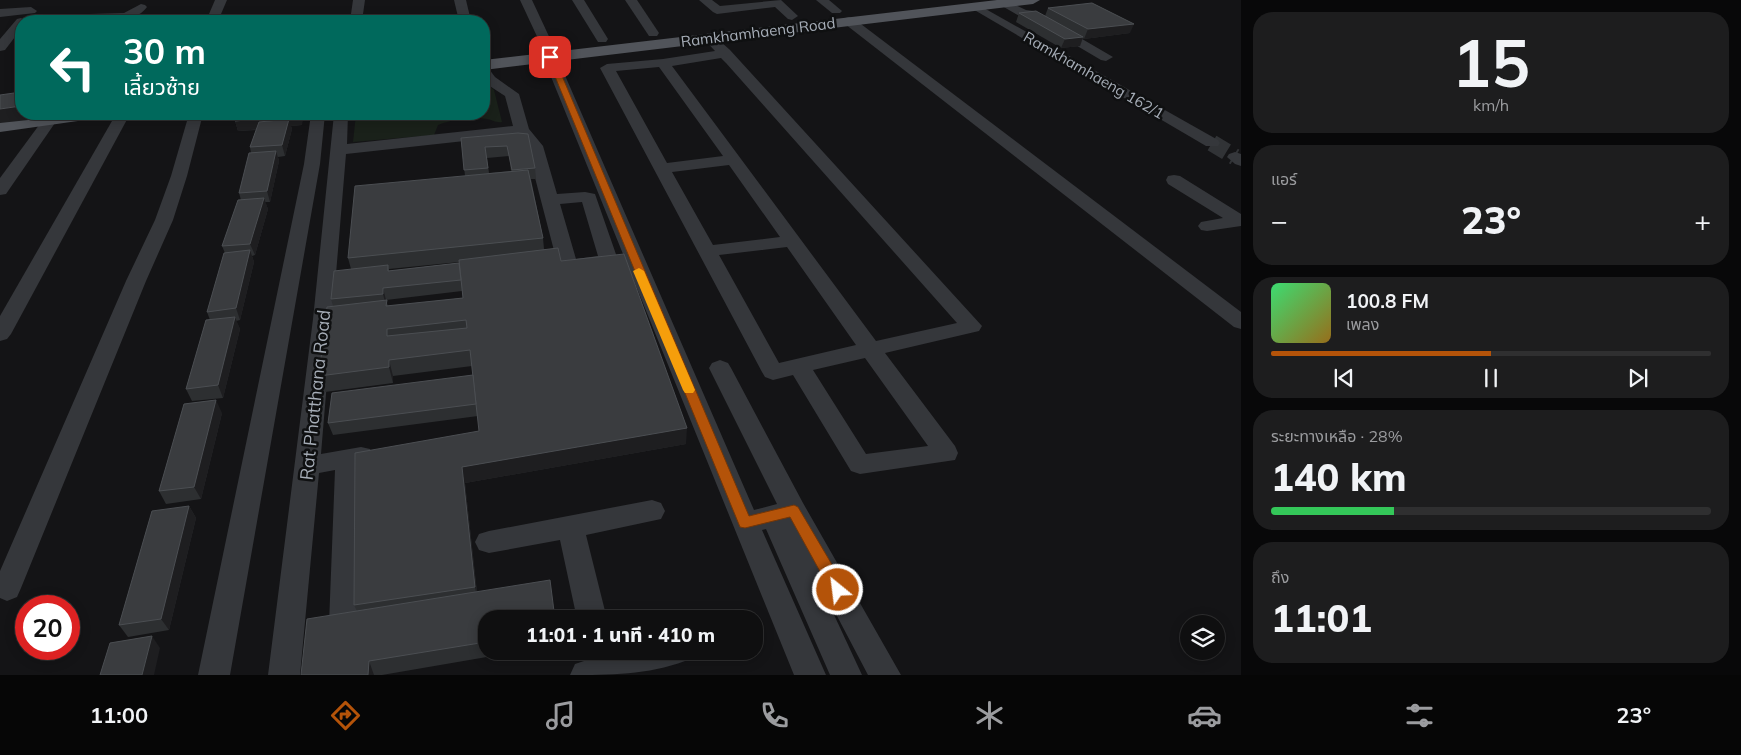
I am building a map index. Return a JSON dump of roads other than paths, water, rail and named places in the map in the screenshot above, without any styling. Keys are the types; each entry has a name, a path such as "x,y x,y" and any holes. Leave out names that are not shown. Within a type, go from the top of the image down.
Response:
{"main road":[{"name":"Ramkhamhaeng Road","path":"490,64 602,39 938,0"},
{"path":"938,0 955,5 955,9"},
{"name":"Ramkhamhaeng Road","path":"490,53 638,47 955,9 977,4 1033,0"},
{"path":"0,111 15,110"},
{"path":"0,126 50,120"}],"street":[{"path":"28,15 41,0"},
{"path":"215,15 221,0"},
{"path":"357,15 359,0"},
{"path":"460,0 464,15"},
{"path":"526,0 810,675"},
{"path":"578,0 602,39"},
{"path":"631,0 654,33"},
{"path":"705,0 714,9 729,10 772,2 792,16"},
{"path":"822,0 836,11"},
{"path":"1003,3 1024,14 1030,13 1106,57"},
{"name":"Ramkhamhaeng 162/1","path":"977,4 1212,143"},
{"path":"91,15 98,6"},
{"path":"132,15 141,7"},
{"path":"729,10 740,22"},
{"path":"0,13 31,11"},
{"path":"849,21 1241,322"},
{"path":"0,47 15,30"},
{"path":"708,38 725,53 972,326 774,372 607,68 725,53"},
{"path":"638,47 658,63 734,160 946,452 860,464 799,366"},
{"path":"490,80 512,94 522,130 534,146 550,200"},
{"path":"0,190 50,120"},
{"path":"0,334 120,120"},
{"path":"7,588 136,281 164,220 180,176 194,120"},
{"path":"214,675 312,164 317,120"},
{"name":"Rat Phatthana Road","path":"284,675 307,466 323,400 333,318 341,120"},
{"path":"312,164 339,156 449,138 522,130"},
{"path":"662,168 734,160"},
{"path":"1174,180 1240,221"},
{"path":"1207,226 1240,221"},
{"path":"707,251 793,241"},
{"path":"720,368 784,513 846,675"},
{"path":"307,466 385,452"},
{"path":"344,624 348,458"},
{"path":"489,542 652,511"},
{"path":"745,523 784,513"},
{"path":"784,513 886,675"},
{"path":"571,527 590,610"},
{"path":"599,667 632,660"}],"tunnel":[{"path":"1212,143 1235,157"}]}
